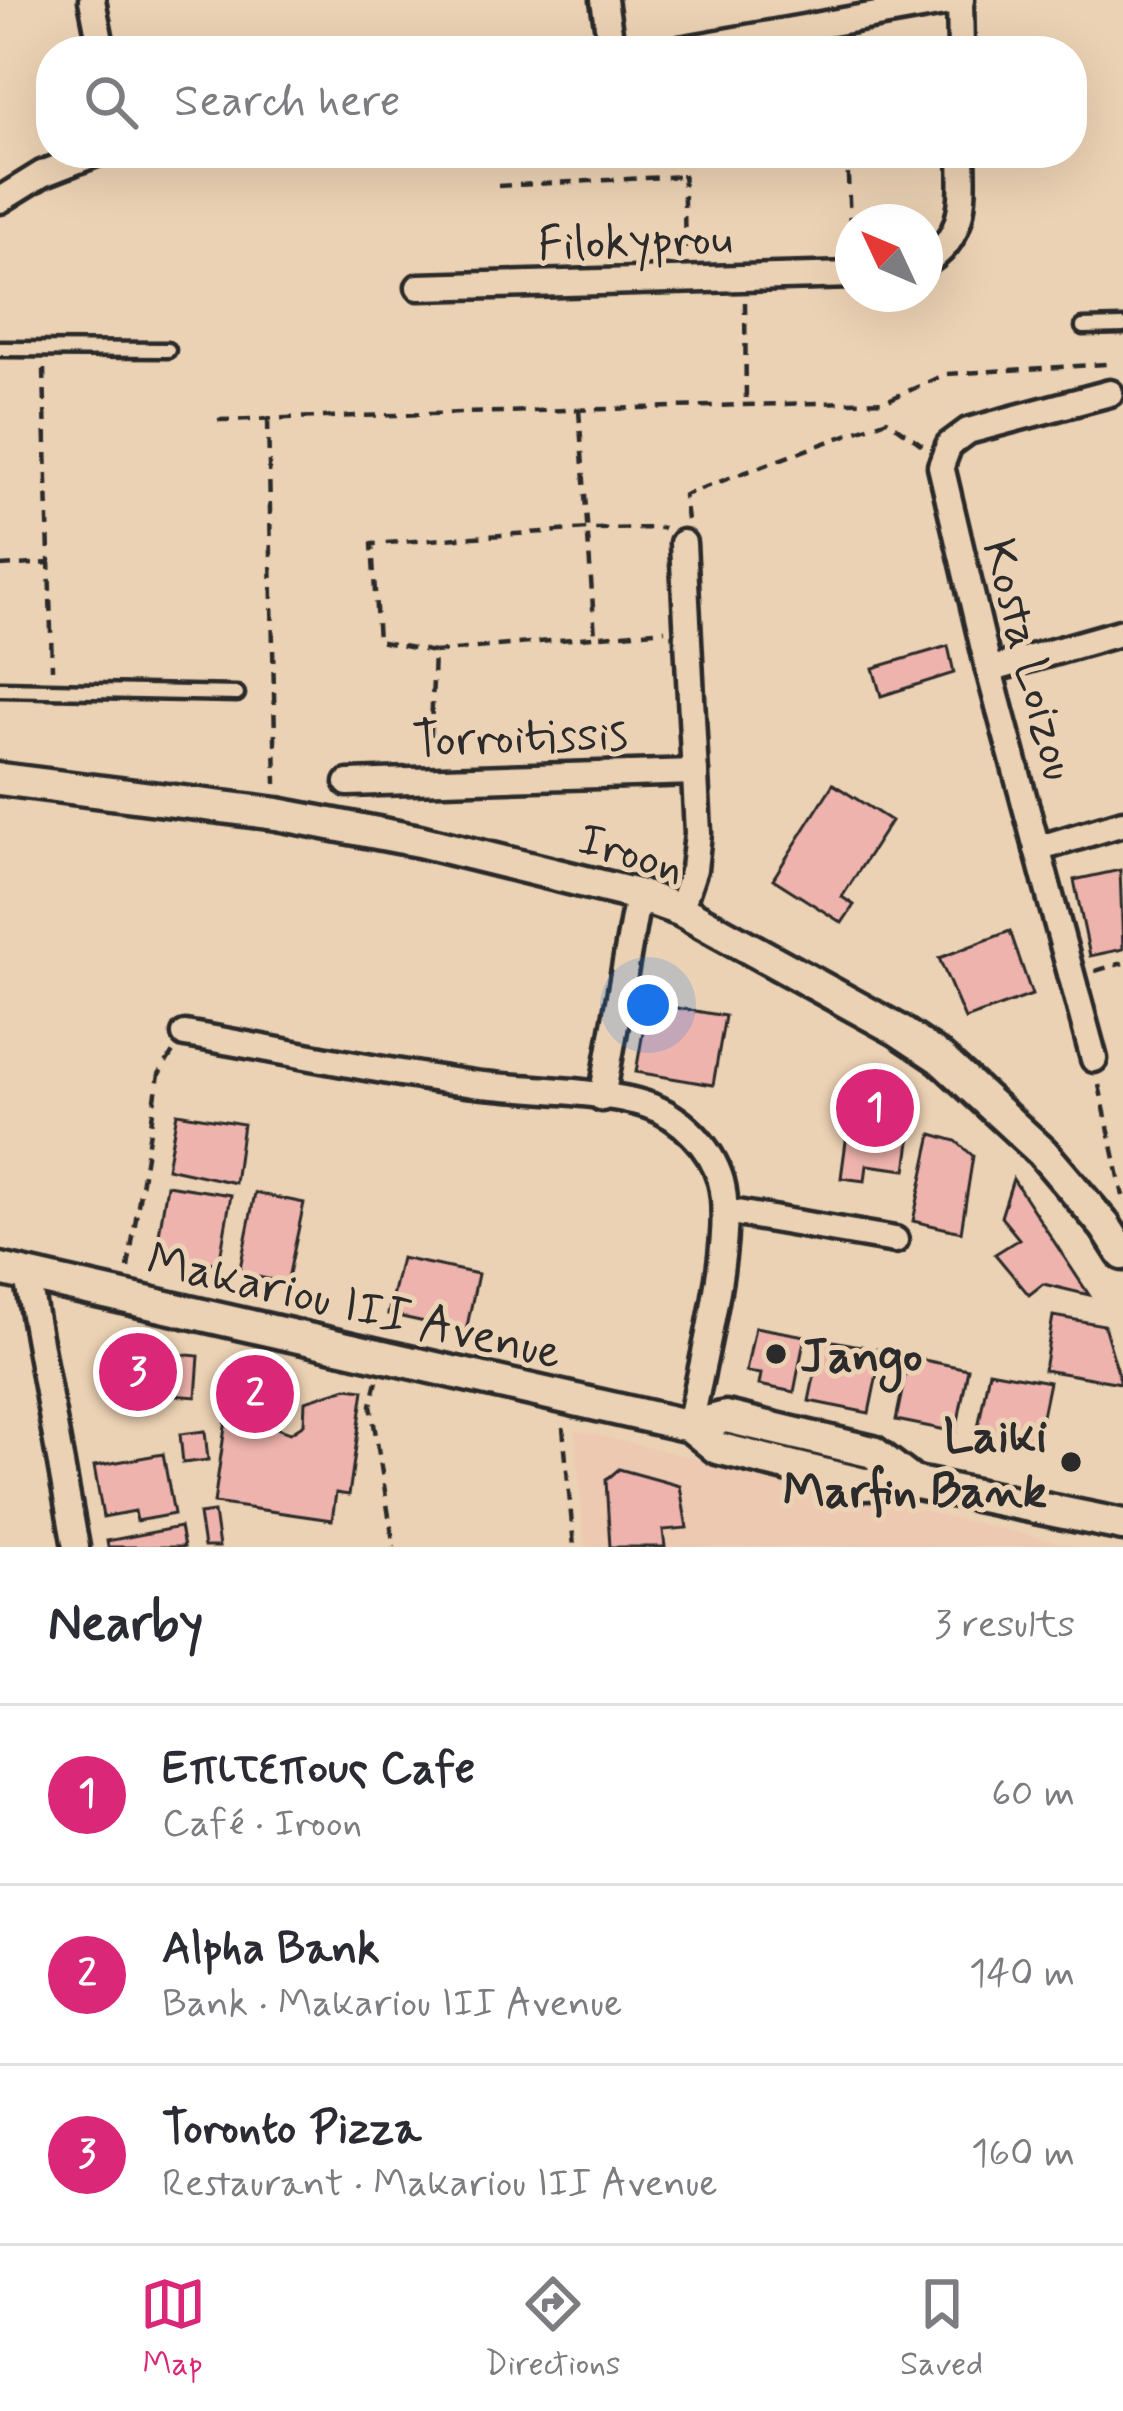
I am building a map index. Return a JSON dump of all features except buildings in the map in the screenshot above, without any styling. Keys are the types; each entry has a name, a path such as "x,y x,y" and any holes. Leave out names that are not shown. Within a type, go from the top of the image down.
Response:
{"street":[{"path":"92,0 99,36"},
{"path":"604,0 610,36"},
{"path":"758,36 961,0 961,36"},
{"path":"0,200 57,168"},
{"path":"943,248 958,228 962,168"},
{"name":"Filokyprou","path":"419,287 835,275"},
{"path":"942,459 954,440 968,431 1110,393"},
{"name":"Kosta Loizou","path":"942,459 944,488 989,670 1094,1059"},
{"path":"680,910 697,854 683,542"},
{"path":"989,670 1123,632"},
{"name":"Torroitissis","path":"348,782 695,772"},
{"name":"Iroon","path":"0,778 277,814 418,841 638,895 680,910 940,1058 1042,1152 1123,1254"},
{"path":"1037,849 1123,823"},
{"path":"602,1098 638,895"},
{"path":"185,1034 469,1083 647,1105 687,1129 716,1167 725,1211 690,1426"},
{"path":"725,1211 895,1240"},
{"path":"14,1272 76,1547"},
{"name":"Makariou III Avenue","path":"14,1272 690,1426 718,1448 864,1484 912,1482 1123,1525"}],"lane":[{"path":"1083,327 1123,326"},
{"path":"0,349 168,350"},
{"path":"0,689 237,694"}],"path":[{"path":"684,168 686,280"},
{"path":"848,168 849,204"},
{"path":"498,186 684,176"},
{"path":"745,278 746,405"},
{"path":"43,351 52,690"},
{"path":"218,420 886,400 946,374 1107,364 1110,393"},
{"path":"579,410 595,636"},
{"path":"268,418 277,814"},
{"path":"687,628 434,652 378,641 372,544 588,529 688,528 684,495 887,420 942,459"},
{"path":"0,566 49,563"},
{"path":"429,780 434,652"},
{"path":"123,1297 159,1074 185,1034"},
{"path":"1094,1059 1123,1196"},
{"path":"383,1356 371,1405 394,1547"},
{"path":"560,1396 574,1547"}],"shaded area":[{"path":"575,1430 1080,1547 585,1547"}],"place":[{"name":"Επιτεπους Cafe","path":"875,1108"},
{"name":"Jango","path":"776,1354"},
{"name":"Toronto Pizza","path":"138,1372"},
{"name":"Alpha Bank","path":"255,1394"},
{"name":"Laiki Marfin Bank","path":"1071,1462"}]}
